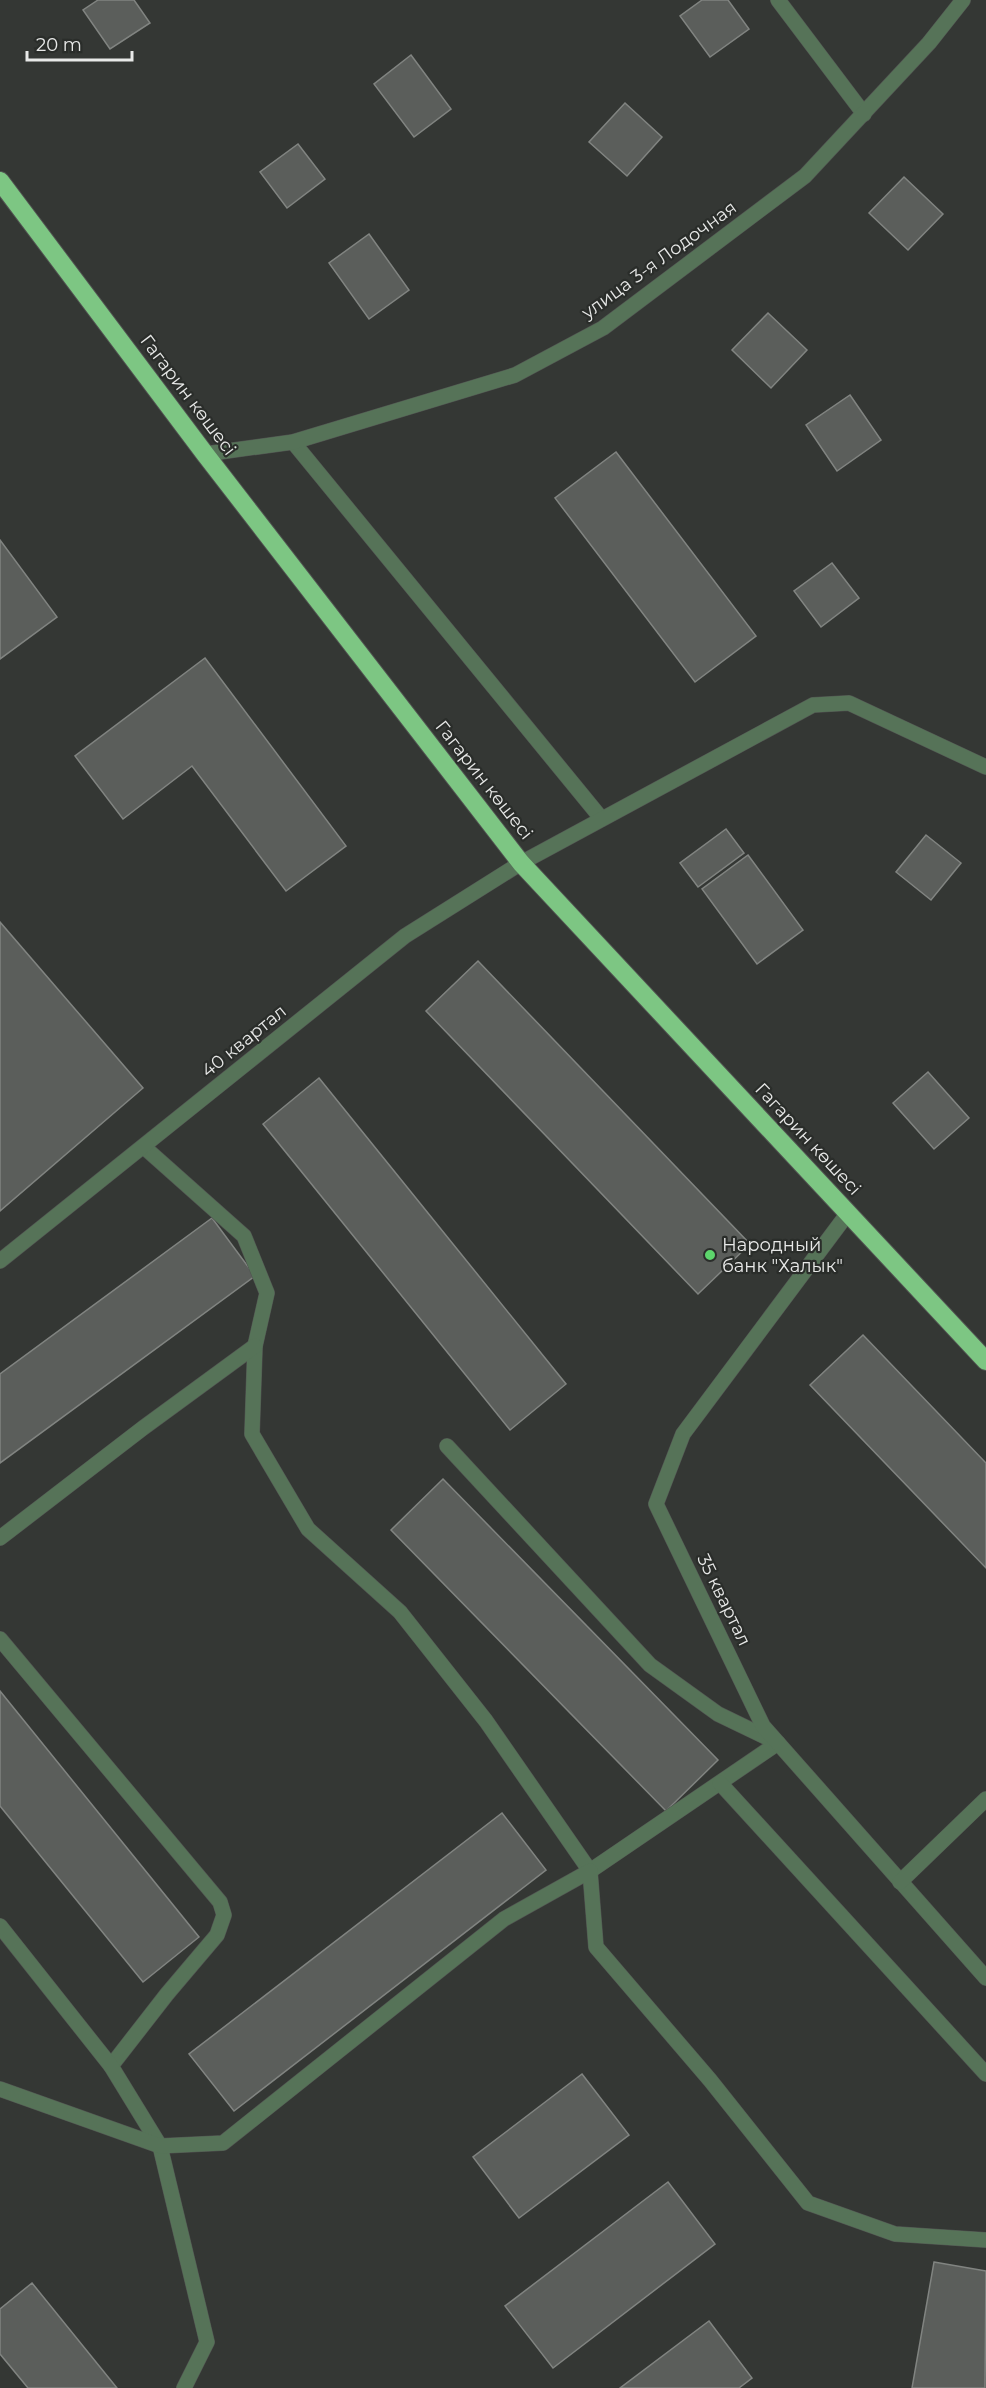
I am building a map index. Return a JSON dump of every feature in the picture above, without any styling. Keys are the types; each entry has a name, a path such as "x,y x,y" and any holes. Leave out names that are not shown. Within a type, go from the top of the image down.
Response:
{"highway":[{"name":"Гагарин көшесі","path":"0,181 205,453 521,863 986,1361"}],"street":[{"path":"778,0 864,114"},
{"name":"улица 3-я Лодочная","path":"205,453 293,442 514,375 603,328 805,176 929,43 963,0"},
{"path":"293,442 601,819"},
{"name":"40 квартал","path":"1,1258 144,1147 405,936 521,863 813,705 849,703 986,767"},
{"path":"144,1147 244,1236 267,1293 255,1346 252,1434 308,1529 400,1612 486,1721 590,1870 596,1947 710,2080 808,2203 895,2234 986,2240"},
{"name":"35 квартал","path":"848,1214 683,1434 656,1504 763,1725 986,1978"},
{"path":"0,1538 143,1428 255,1346"},
{"path":"0,2089 160,2146 223,2143 504,1919 590,1870 778,1743 718,1714 650,1665 447,1446"},
{"path":"0,1639 220,1902 224,1915 217,1935 111,2066"},
{"path":"720,1783 986,2074"},
{"path":"900,1882 986,1799"},
{"path":"0,1926 111,2066 160,2146 207,2342 184,2388"}],"building":[{"path":"98,0 134,0 150,23 110,49 83,10"},
{"path":"702,0 728,0 749,29 710,57 680,16"},
{"path":"411,55 451,109 414,137 374,84"},
{"path":"625,103 662,137 627,176 589,142"},
{"path":"298,144 325,179 287,208 260,172"},
{"path":"904,177 943,214 908,250 869,213"},
{"path":"369,234 409,290 369,319 329,263"},
{"path":"768,313 807,350 771,388 732,350"},
{"path":"850,395 881,440 837,471 806,425"},
{"path":"616,452 756,636 695,682 555,498"},
{"path":"0,540 57,617 0,659"},
{"path":"832,563 859,598 821,627 794,591"},
{"path":"205,658 346,846 286,891 192,766 123,819 75,756"},
{"path":"726,829 744,853 698,887 680,863"},
{"path":"926,835 961,863 931,900 896,872"},
{"path":"748,855 803,930 757,964 702,889"},
{"path":"0,922 143,1088 0,1211"},
{"path":"478,961 750,1244 698,1294 426,1011"},
{"path":"928,1072 969,1118 934,1149 893,1103"},
{"path":"319,1078 566,1384 510,1430 263,1124"},
{"path":"212,1218 255,1276 0,1463 0,1374"},
{"path":"863,1335 986,1463 986,1568 810,1385"},
{"path":"443,1479 718,1760 666,1811 391,1530"},
{"path":"0,1691 199,1937 143,1982 0,1806"},
{"path":"502,1813 546,1870 234,2111 189,2054"},
{"path":"582,2074 629,2135 519,2218 473,2157"},
{"path":"668,2182 715,2244 553,2368 505,2306"},
{"path":"934,2262 986,2271 985,2388 912,2388"},
{"path":"32,2283 117,2388 28,2388 0,2354 0,2309"},
{"path":"709,2321 752,2378 739,2388 620,2388"}],"place":[{"name":"Народный банк \"Халык\"","path":"710,1255"}]}
